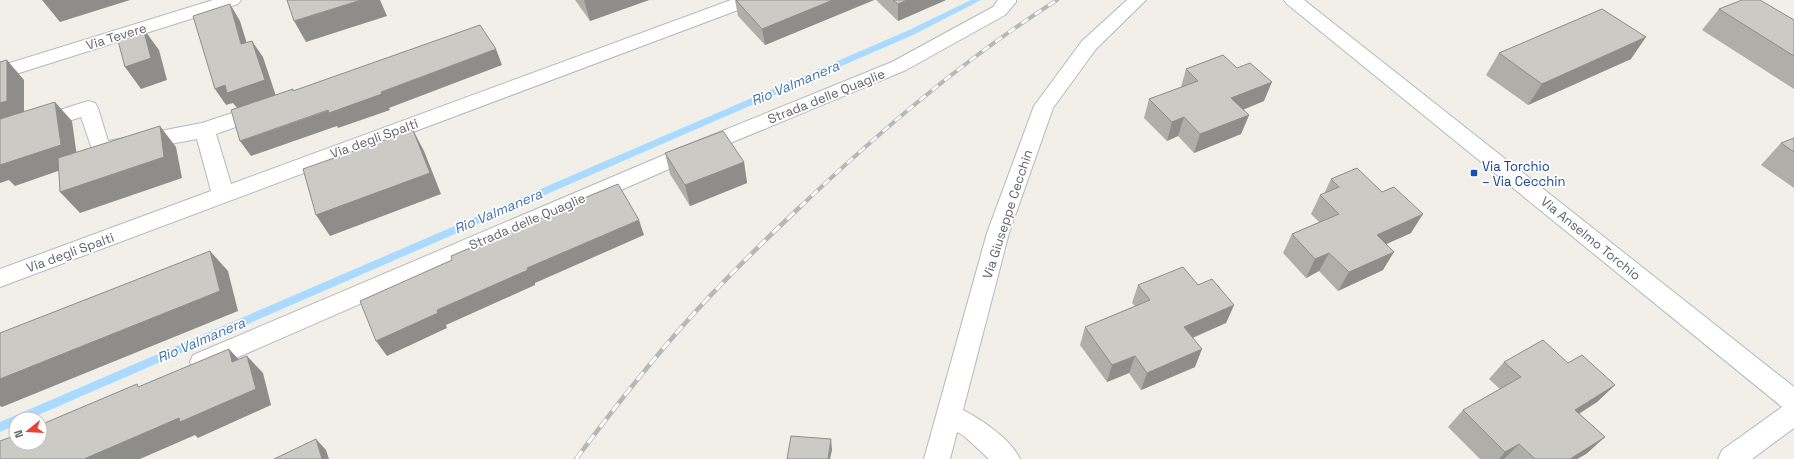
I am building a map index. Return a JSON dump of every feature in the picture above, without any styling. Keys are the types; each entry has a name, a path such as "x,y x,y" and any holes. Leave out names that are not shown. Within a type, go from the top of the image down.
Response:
{"street":[{"name":"Via Tevere","path":"0,72 232,0"},
{"name":"Via degli Spalti","path":"0,278 748,0"},
{"name":"Via Giuseppe Cecchin","path":"937,459 998,233 1044,106 1089,45 1137,0"},
{"name":"Via Anselmo Torchio","path":"1293,0 1794,402"},
{"name":"Strada delle Quaglie","path":"187,368 685,154 899,66 999,11 1007,1"},
{"path":"0,136 88,108 101,150 205,130 280,103"},
{"path":"205,130 223,194"},
{"path":"1731,459 1794,413"},
{"path":"949,415 973,428 1007,459"}],"building":[{"path":"287,0 361,0 294,21"},
{"path":"736,0 833,0 762,29"},
{"path":"893,0 907,0 898,4"},
{"path":"1742,0 1760,0 1794,20 1794,56 1719,9"},
{"path":"230,4 241,44 252,41 265,80 227,93 225,85 215,89 193,16"},
{"path":"1602,9 1646,37 1542,84 1499,53"},
{"path":"480,25 496,49 381,92 382,94 329,113 328,110 240,141 231,110 293,89 293,91"},
{"path":"143,28 151,58 125,67 117,37"},
{"path":"1223,55 1237,68 1250,63 1272,82 1231,98 1249,115 1200,134 1184,117 1172,122 1149,99 1198,81 1186,69"},
{"path":"7,60 7,101 0,103 0,62"},
{"path":"55,102 61,145 0,165 0,119"},
{"path":"160,126 164,157 60,192 58,158"},
{"path":"413,130 430,173 316,215 303,169"},
{"path":"723,131 744,162 685,185 665,153"},
{"path":"1794,138 1794,152 1781,143"},
{"path":"1357,168 1382,192 1394,187 1423,214 1377,235 1394,252 1349,272 1329,253 1315,259 1292,234 1339,214 1320,195 1339,187 1331,179"},
{"path":"618,184 639,220 527,268 528,270 437,310 438,313 376,341 360,301 452,260 451,256"},
{"path":"210,251 220,291 0,379 0,333"},
{"path":"1183,267 1198,285 1212,279 1234,305 1184,327 1202,349 1147,373 1135,356 1112,365 1085,327 1150,300 1138,285"},
{"path":"1543,340 1568,363 1582,355 1615,385 1575,410 1605,437 1570,459 1535,459 1519,444 1505,452 1463,410 1521,377 1504,362"},
{"path":"229,349 232,362 247,356 256,389 180,422 179,418 84,459 0,459 0,441 8,438 8,451 48,451 48,422 137,384 138,387"},
{"path":"791,436 831,439 828,459 787,459"},
{"path":"316,439 322,459 274,459"}],"waterway":[{"name":"Rio Valmanera","path":"36,411 910,33 977,0"},
{"name":"Rio Valmanera","path":"0,427 8,424"}],"railway":[{"path":"800,207 861,151 955,72 988,47 1057,0"},
{"path":"576,459 635,383 681,328 735,270 801,206"}],"place":[{"name":"Via Torchio – Via Cecchin","path":"1474,173"}]}
